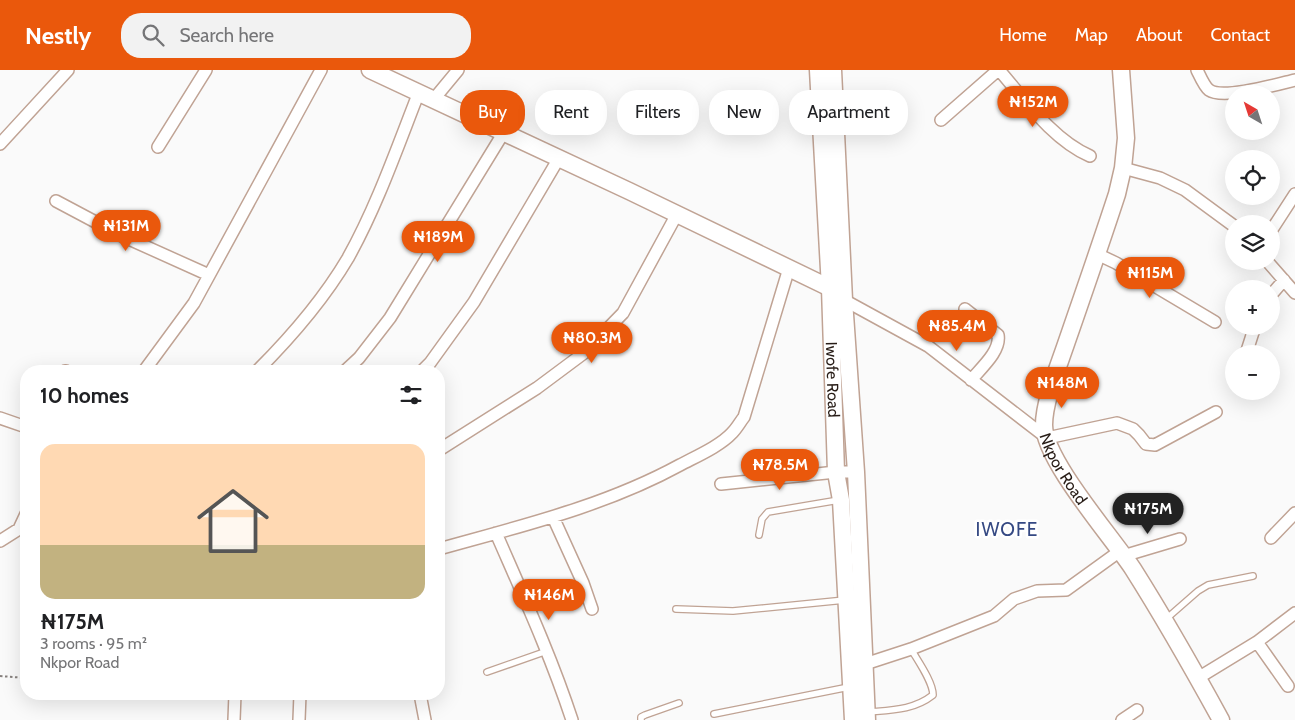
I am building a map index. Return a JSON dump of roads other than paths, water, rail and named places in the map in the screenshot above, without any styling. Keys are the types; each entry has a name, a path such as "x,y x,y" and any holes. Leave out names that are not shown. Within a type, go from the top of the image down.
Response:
{"street":[{"path":"0,144 68,70"},
{"path":"158,147 206,70"},
{"path":"148,365 194,303 210,276 322,70"},
{"path":"370,70 460,111"},
{"path":"434,99 458,70"},
{"name":"Iwofe Road","path":"818,70 830,288 836,472 842,500 851,686 862,717"},
{"name":"Iwofe Road","path":"833,70 844,300 856,472 864,664 862,717"},
{"path":"941,120 998,70 1060,137 1090,156"},
{"name":"Nkpor Road","path":"1121,70 1126,138 1123,168 1117,194 1055,375 1044,426 1060,468 1122,554 1164,620 1221,720"},
{"path":"1196,70 1211,91 1224,94 1273,86 1295,80"},
{"path":"263,365 287,340 347,258 383,186 419,92"},
{"path":"351,365 390,318 502,135"},
{"path":"510,135 830,288"},
{"path":"428,365 474,302 559,158"},
{"path":"1123,168 1160,178 1185,190 1225,219"},
{"path":"1280,217 1295,194"},
{"path":"56,201 120,235 210,276"},
{"path":"445,446 536,388 584,353 623,313 677,214"},
{"path":"1097,254 1116,263 1215,322"},
{"path":"445,547 553,517 608,499 652,480 732,434 744,418 789,268"},
{"path":"1275,270 1295,293"},
{"path":"1280,285 1284,280"},
{"path":"844,300 928,346 1047,438 1117,423 1133,429 1146,444 1155,445 1216,412"},
{"path":"965,309 998,335 999,342 995,351 971,380"},
{"path":"0,418 20,425"},
{"path":"721,484 836,472 856,472"},
{"path":"1271,538 1295,513"},
{"path":"553,517 592,609"},
{"path":"0,541 20,527"},
{"path":"496,533 560,681 572,720"},
{"path":"864,664 911,649 994,616 1014,599 1037,591 1066,590 1122,554 1180,539"},
{"path":"1198,678 1257,642 1295,613"},
{"path":"1257,642 1288,686"},
{"path":"234,720 235,700"},
{"path":"299,720 300,700"},
{"path":"421,700 425,720"},
{"path":"1122,720 1138,710"}],"lane":[{"path":"759,534 762,519 768,512 842,500"},
{"path":"1164,620 1198,591 1208,586 1252,576"},
{"path":"676,609 733,611 847,600"},
{"path":"862,717 904,709 920,703 933,695 933,690 911,649"},
{"path":"487,672 547,651"},
{"path":"714,714 851,686"},
{"path":"641,720 641,717 645,715 679,703"}],"district":[{"name":"IWOFE","path":"1007,529"}]}
